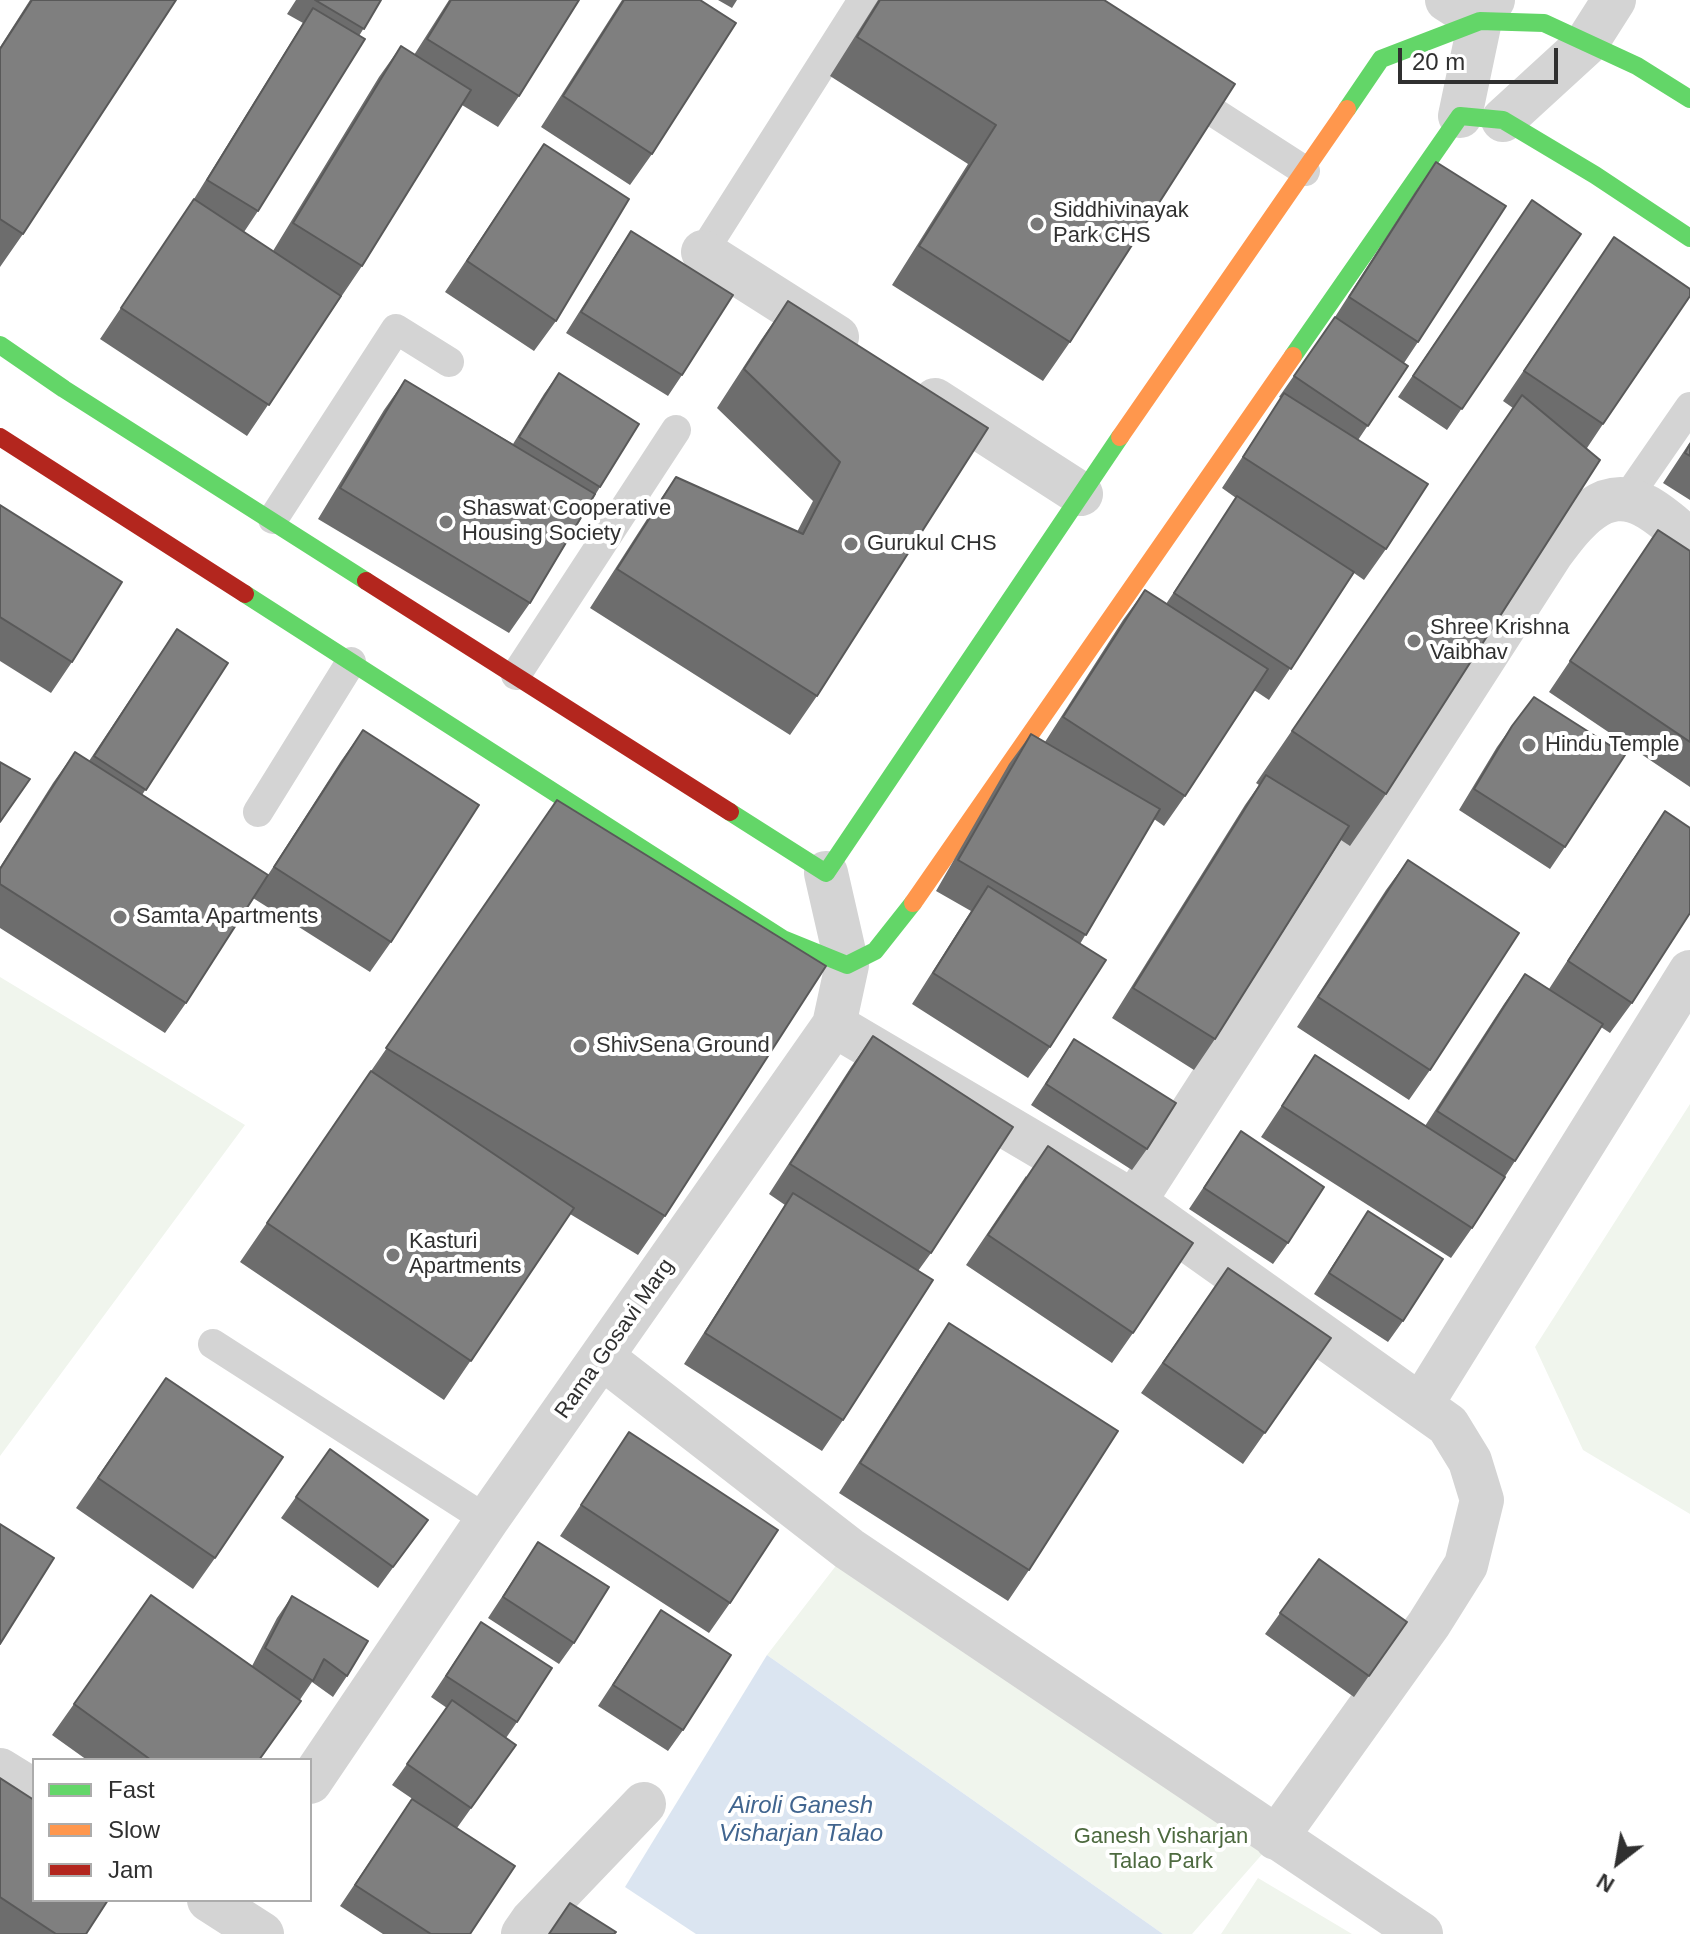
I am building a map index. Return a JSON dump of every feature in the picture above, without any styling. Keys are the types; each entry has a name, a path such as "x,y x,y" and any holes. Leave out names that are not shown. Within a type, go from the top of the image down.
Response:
{"street":[{"path":"1503,120 1586,44 1614,0"},
{"path":"0,437 783,939 847,965 875,951 902,918 1460,116 1473,7"},
{"path":"0,345 64,389 826,873 1081,494 1381,59 1473,7 1544,23 1637,66 1690,99"},
{"path":"1460,116 1503,120 1595,175 1690,238"},
{"path":"703,252 1081,494"},
{"path":"1134,1202 1551,554 1574,523 1600,502 1627,498 1647,506 1690,540"},
{"name":"Rama Gosavi Marg","path":"312,1779 487,1520 834,1025 847,965 826,873"},
{"path":"1421,1405 1690,972"},
{"path":"834,1025 1134,1202 1448,1425 1470,1461 1482,1500 1466,1565 1429,1624 1276,1838"},
{"path":"603,1358 849,1549 1421,1934"},
{"path":"0,1770 32,1790"},
{"path":"523,1934 644,1804"},
{"path":"218,1911 262,1934"}],"lane":[{"path":"703,252 863,0"},
{"path":"1161,78 1305,171"},
{"path":"273,519 396,329 449,362"},
{"path":"1627,498 1690,407"},
{"path":"516,675 676,430"},
{"path":"258,812 351,662"},
{"path":"213,1344 487,1520"}],"green space":[{"path":"0,977 245,1125 0,1456"},
{"path":"1690,1104 1690,1514 1583,1450 1535,1347"},
{"name":"Ganesh Visharjan Talao Park","path":"845,1554 1272,1843 1192,1934 1163,1934 767,1655"},
{"path":"1258,1878 1352,1934 1221,1934"}],"water":[{"name":"Airoli Ganesh Visharjan Talao","path":"767,1655 1163,1934 696,1934 625,1887"}],"building":[{"path":"32,0 176,0 23,234 0,219 0,49"},
{"path":"315,0 381,0 364,29"},
{"path":"451,0 579,0 519,96 427,39"},
{"path":"624,0 700,0 736,23 652,154 563,96"},
{"name":"Siddhivinayak Park CHS","path":"880,0 1104,0 1235,84 1070,342 919,246 996,125 857,37"},
{"path":"313,8 365,39 258,211 207,180"},
{"path":"401,46 471,90 362,266 293,223"},
{"path":"544,144 629,199 556,321 467,261"},
{"path":"1436,162 1506,206 1418,342 1349,297"},
{"path":"194,199 341,296 269,405 121,308"},
{"path":"1532,200 1581,234 1462,409 1413,376"},
{"path":"631,231 733,295 682,375 581,312"},
{"path":"1614,237 1690,289 1690,296 1603,424 1524,371"},
{"name":"Gurukul CHS","path":"788,301 988,428 817,696 617,569 676,477 803,534 840,462 744,369"},
{"path":"1335,317 1408,366 1368,426 1294,376"},
{"name":"Shaswat Cooperative Housing Society","path":"559,373 639,424 600,487 519,437"},
{"name":"Shaswat Cooperative Housing Society","path":"405,380 595,494 530,603 340,488"},
{"path":"1284,393 1428,484 1386,549 1243,457"},
{"name":"Shree Krishna Vaibhav","path":"1522,395 1600,460 1386,794 1292,731"},
{"path":"1237,496 1354,572 1291,669 1174,593"},
{"path":"0,505 122,582 72,662 0,617"},
{"path":"1658,530 1690,551 1690,742 1570,661"},
{"path":"1145,590 1268,669 1185,796 1063,717"},
{"path":"177,629 228,663 146,790 94,756"},
{"path":"1534,697 1625,755 1565,847 1474,789 1512,726"},
{"name":"Samta Apartments","path":"363,730 479,805 391,942 274,867"},
{"path":"1031,734 1160,809 1086,935 958,860"},
{"name":"Samta Apartments","path":"75,752 268,875 186,1003 0,884 0,869"},
{"path":"0,762 30,779 0,822"},
{"path":"1266,775 1349,826 1215,1039 1133,988"},
{"name":"ShivSena Ground","path":"557,800 826,966 665,1216 386,1048"},
{"path":"1665,811 1690,828 1690,913 1632,1003 1568,961"},
{"path":"1408,860 1519,933 1430,1070 1318,997"},
{"path":"988,886 1106,960 1050,1047 933,973"},
{"path":"1525,974 1603,1024 1515,1161 1437,1111"},
{"path":"873,1036 1013,1127 931,1253 790,1164"},
{"path":"1074,1039 1176,1103 1147,1149 1046,1084"},
{"path":"1315,1055 1505,1177 1472,1228 1282,1106"},
{"name":"Kasturi Apartments","path":"371,1071 574,1208 471,1361 267,1223"},
{"path":"1241,1131 1324,1187 1288,1243 1204,1188"},
{"path":"1048,1146 1193,1243 1133,1333 988,1235"},
{"path":"793,1193 933,1280 843,1420 705,1333"},
{"path":"1368,1211 1443,1259 1403,1321 1329,1273"},
{"path":"1228,1268 1331,1338 1265,1433 1163,1363"},
{"path":"949,1323 1118,1431 1029,1570 860,1463"},
{"path":"166,1378 283,1457 215,1558 98,1478"},
{"path":"629,1432 778,1530 730,1603 581,1505"},
{"path":"330,1449 428,1520 393,1567 296,1497"},
{"path":"0,1524 54,1558 0,1644"},
{"path":"538,1542 609,1587 574,1643 503,1597"},
{"path":"1319,1559 1407,1622 1369,1676 1280,1613"},
{"path":"151,1595 301,1701 260,1758 148,1758 74,1704"},
{"path":"292,1596 368,1641 347,1676 324,1659 313,1681 265,1648"},
{"path":"661,1610 731,1655 683,1730 613,1685"},
{"path":"481,1622 552,1668 517,1722 446,1676"},
{"path":"452,1700 516,1745 471,1808 407,1764"},
{"path":"0,1778 32,1799 32,1902 107,1902 86,1934 56,1934 0,1897"},
{"path":"412,1799 515,1866 470,1934 431,1934 355,1885"},
{"path":"570,1903 616,1932 549,1934"}],"traffic: fast":[{"path":"1347,109 1381,59 1480,21 1544,23 1637,66 1690,99"},
{"path":"1293,356 1460,116 1503,120 1595,175 1690,238"},
{"path":"0,345 366,581"},
{"path":"730,812 826,873 1120,437"},
{"path":"245,594 783,939 847,965 875,951 913,903"}],"traffic: slow":[{"path":"1120,437 1347,109"},
{"path":"913,903 1293,356"}],"traffic: jam":[{"path":"0,437 245,594"},
{"path":"366,581 730,812"}],"place":[{"name":"Siddhivinayak Park CHS","path":"1037,224"},
{"name":"Shaswat Cooperative Housing Society","path":"446,522"},
{"name":"Gurukul CHS","path":"851,544"},
{"name":"Shree Krishna Vaibhav","path":"1414,641"},
{"name":"Hindu Temple","path":"1529,745"},
{"name":"Samta Apartments","path":"120,917"},
{"name":"ShivSena Ground","path":"580,1046"},
{"name":"Kasturi Apartments","path":"393,1255"}]}
